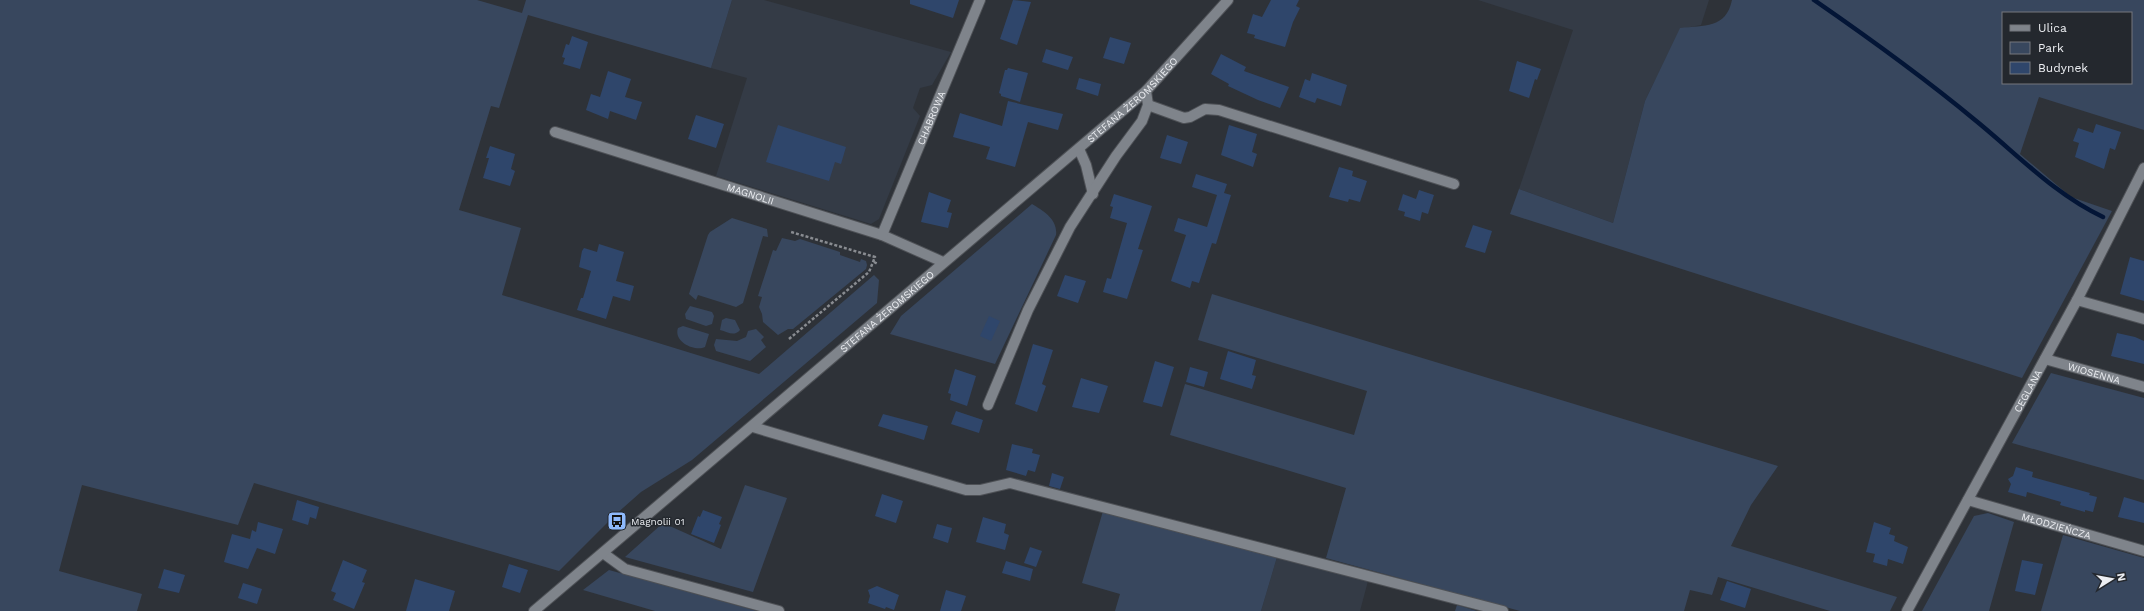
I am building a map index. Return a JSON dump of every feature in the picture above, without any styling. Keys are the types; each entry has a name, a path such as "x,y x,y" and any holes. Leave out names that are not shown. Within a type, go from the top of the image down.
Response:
{"street":[{"name":"CHABROWA","path":"882,235 980,0"},
{"name":"STEFANA ŻEROMSKIEGO","path":"534,611 753,427 943,262 1146,91 1228,0"},
{"path":"988,405 1028,310 1070,227 1093,194 1116,156 1142,121 1148,105 1146,91"},
{"path":"1148,105 1184,118 1190,117 1205,109 1219,110 1454,184"},
{"name":"MAGNOLII","path":"555,132 882,235 943,262"},
{"path":"1079,149 1086,165 1093,194"},
{"name":"CEGLANA","path":"1907,611 2077,300 2144,168"},
{"path":"2077,300 2144,319"},
{"name":"WIOSENNA","path":"2045,359 2144,386"},
{"path":"753,427 966,490 980,490 1010,483 1503,611"},
{"name":"MŁODZIEŃCZA","path":"1968,500 2144,551"},
{"path":"603,553 625,569 779,611"}],"path":[{"path":"789,339 869,272 875,258 792,232"},
{"path":"874,262 878,264"}],"shaded area":[{"path":"732,0 764,0 951,52 932,85 920,88 913,108 920,116 879,219 871,224 716,176 747,78 711,68"},
{"path":"1478,0 1709,0 1701,25 1680,29 1645,101 1613,223 1519,189 1573,30"},
{"path":"1277,557 1368,581 1360,611 1261,611"}],"green space":[{"path":"0,0 477,0 522,13 526,0 732,0 711,68 528,15 499,108 491,106 459,210 521,228 502,295 759,374 874,275 879,280 877,303 692,460 641,492 615,515 559,571 254,483 238,525 82,485 59,571 142,594 137,611 0,611"},
{"path":"1732,0 2144,0 2144,130 2039,97 2020,154 2071,197 2112,211 2022,378 1510,214 1519,189 1613,223 1645,101 1680,28 1713,24 1725,16"},
{"path":"1032,204 1049,216 1055,225 1056,235 995,364 890,334 901,316"},
{"path":"732,218 767,229 768,237 763,236 743,303 736,307 698,295 696,300 689,294 708,235 710,232"},
{"path":"782,238 795,241 800,239 840,252 840,255 860,262 861,259 866,261 867,265 866,269 793,329 788,329 778,335 763,322 759,307 762,297 758,296 773,250 776,251"},
{"path":"1212,294 1778,466 1751,505 1731,546 1897,597 1890,611 1830,611 1718,577 1712,595 1690,590 1684,611 1520,611 1326,558 1346,488 1170,435 1185,384 1354,435 1367,391 1198,340"},
{"path":"690,306 712,312 714,316 712,324 706,326 686,319 685,314"},
{"path":"726,318 735,320 740,330 738,332 733,334 720,330 722,320"},
{"path":"683,326 709,334 705,347 696,348 686,345 679,338 677,333 678,328"},
{"path":"756,329 764,337 761,340 766,347 750,361 716,351 714,345 716,339 737,341 746,337 748,331"},
{"path":"2051,373 2144,398 2144,480 2012,443"},
{"path":"745,485 787,498 753,592 625,557 663,523 721,549"},
{"path":"1103,511 1277,557 1261,611 1115,611 1120,594 1082,583"},
{"path":"1988,513 2014,522 1989,611 1922,611 1974,516"},
{"path":"2063,535 2144,558 2144,611 2041,611"},
{"path":"609,570 757,611 655,611 583,590"},
{"path":"1457,605 1477,611 1455,611"}],"building":[{"path":"910,0 959,0 953,18 910,4"},
{"path":"1013,0 1031,2 1017,45 1000,39"},
{"path":"1271,0 1299,0 1296,6 1300,8 1293,22 1285,47 1254,38 1255,35 1247,33 1253,14 1262,17"},
{"path":"572,36 588,42 580,69 563,64 565,58 562,57 566,44 569,45"},
{"path":"1110,37 1131,43 1124,64 1103,58"},
{"path":"1046,49 1073,57 1068,70 1042,62"},
{"path":"1221,54 1246,67 1244,71 1289,87 1280,108 1258,100 1228,86 1229,84 1211,74"},
{"path":"1517,61 1541,69 1537,80 1535,79 1529,98 1509,91"},
{"path":"1008,68 1028,73 1020,102 1001,96 999,93 1005,70"},
{"path":"608,71 631,79 625,97 642,102 636,120 610,111 608,119 586,110 591,94 600,97"},
{"path":"1312,73 1347,85 1341,106 1317,98 1315,103 1299,97 1305,79 1310,81"},
{"path":"1079,78 1101,84 1098,96 1076,89"},
{"path":"1008,101 1063,114 1058,130 1028,122 1015,167 986,159 990,147 953,137 960,113 1002,126"},
{"path":"696,115 724,124 716,148 688,139"},
{"path":"2096,124 2121,132 2115,150 2110,148 2104,169 2075,157 2079,143 2073,141 2078,128 2093,133"},
{"path":"778,125 846,147 841,164 835,162 829,181 766,162"},
{"path":"1229,125 1257,134 1252,152 1257,154 1253,167 1221,155"},
{"path":"1167,135 1188,142 1181,164 1160,158"},
{"path":"490,146 515,154 511,169 515,171 510,186 483,178 489,158 486,158"},
{"path":"1339,167 1353,171 1352,176 1367,181 1360,202 1349,199 1348,202 1329,197"},
{"path":"1196,174 1227,184 1224,193 1231,195 1216,244 1212,243 1199,283 1192,281 1190,288 1171,281 1186,235 1174,231 1178,218 1207,227 1217,195 1192,187"},
{"path":"1419,190 1434,195 1428,214 1422,212 1420,221 1404,216 1405,212 1398,210 1403,194 1416,199"},
{"path":"929,192 951,200 947,212 952,213 948,228 921,222"},
{"path":"1114,194 1152,206 1138,249 1143,250 1127,299 1103,292 1107,278 1111,279 1127,223 1110,218 1113,207 1110,206"},
{"path":"1473,225 1492,231 1485,253 1465,247"},
{"path":"599,244 624,252 616,281 634,286 630,301 613,296 606,319 577,310 581,298 583,298 591,271 579,267 582,251 584,248 597,252"},
{"path":"2130,257 2144,261 2144,301 2120,294"},
{"path":"1065,275 1086,281 1078,303 1057,296"},
{"path":"989,316 1000,321 991,341 980,336"},
{"path":"2117,333 2135,337 2144,341 2144,364 2111,356"},
{"path":"1033,344 1053,350 1042,384 1046,386 1037,412 1015,404"},
{"path":"1228,351 1256,360 1252,375 1256,376 1252,389 1220,379"},
{"path":"1155,361 1174,367 1162,407 1143,402"},
{"path":"1190,367 1208,372 1204,387 1186,382"},
{"path":"955,369 976,376 967,406 950,400 951,394 948,393"},
{"path":"1081,378 1108,386 1099,413 1072,407"},
{"path":"956,411 983,420 979,433 951,424"},
{"path":"883,414 928,426 924,440 878,426"},
{"path":"1012,444 1033,449 1032,453 1040,455 1035,472 1028,470 1026,476 1006,470"},
{"path":"2016,467 2033,472 2032,477 2090,493 2089,495 2097,497 2093,512 2085,510 2085,512 2060,505 2061,502 2027,492 2026,497 2008,492 2011,484 2008,479 2013,476"},
{"path":"1052,473 1064,477 1060,489 1049,486"},
{"path":"882,494 903,501 896,523 875,516"},
{"path":"2124,497 2144,503 2144,523 2118,517"},
{"path":"297,500 319,507 316,519 310,517 308,525 292,520"},
{"path":"703,510 722,517 719,524 721,525 714,543 691,534 698,516 700,517"},
{"path":"983,517 1006,524 1004,533 1009,535 1005,550 976,542"},
{"path":"258,522 283,529 275,554 257,548 248,569 224,562 232,534 250,539 252,530 256,532"},
{"path":"1874,522 1891,528 1889,534 1895,536 1894,541 1908,547 1903,564 1888,559 1887,566 1873,562 1875,554 1866,552"},
{"path":"937,524 952,528 948,543 933,538"},
{"path":"1030,547 1042,551 1036,567 1024,563"},
{"path":"343,560 367,570 362,582 365,583 354,609 333,600 336,593 331,591"},
{"path":"2022,560 2043,564 2035,595 2015,591"},
{"path":"1006,561 1033,569 1030,581 1002,573"},
{"path":"509,564 528,570 520,593 502,587"},
{"path":"164,569 185,575 179,593 158,588"},
{"path":"415,579 455,591 449,611 406,611"},
{"path":"1727,581 1751,589 1745,608 1720,600"},
{"path":"243,583 262,589 257,604 238,598"},
{"path":"877,586 899,595 894,610 886,607 885,609 868,603 870,596 868,590"},
{"path":"946,590 966,596 961,611 940,611"}],"waterway":[{"path":"1814,0 1936,88 2036,173 2068,197 2103,217"}],"place":[{"name":"Magnolii 01","path":"617,521"}]}
